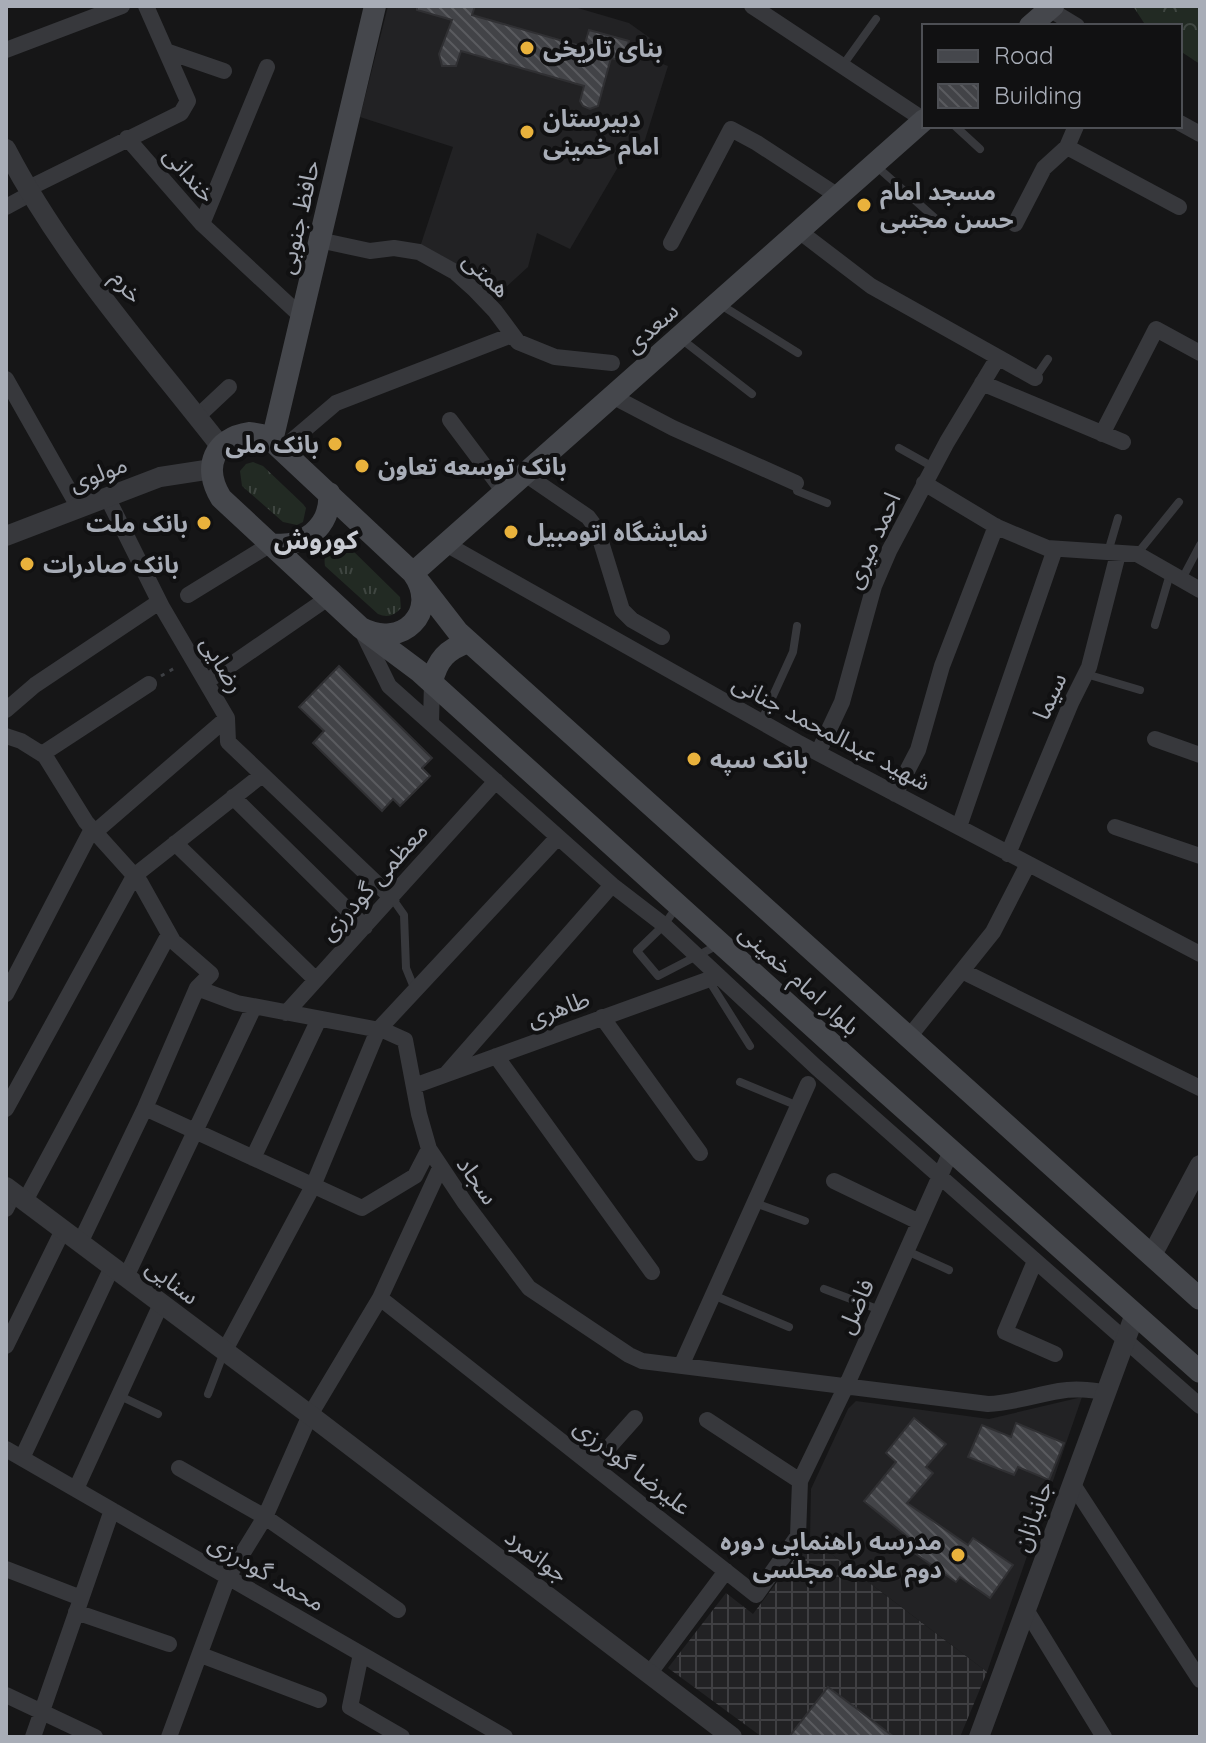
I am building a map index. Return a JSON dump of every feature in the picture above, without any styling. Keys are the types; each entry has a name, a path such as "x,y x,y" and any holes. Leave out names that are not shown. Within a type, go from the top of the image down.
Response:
{"main road":[{"name":"حافظ جنوبی","path":"277,445 319,240 375,6"},
{"name":"سعدی","path":"416,578 446,544 922,122"},
{"path":"250,433 262,435 277,445 416,578 422,608 408,628 384,636 361,628 221,498 214,487 212,462 221,447 237,435 250,433"},
{"path":"271,544 292,545 314,532 328,515 329,493"},
{"path":"309,580 309,555 320,539 341,525 361,523"},
{"name":"بلوار امام خمینی","path":"416,578 458,632 1200,1299"},
{"name":"بلوار امام خمینی","path":"361,628 432,682 1200,1372"},
{"path":"432,682 442,658 453,648 469,642"}],"street":[{"path":"6,50 122,6"},
{"path":"6,207 127,138 181,113 188,101 146,6"},
{"path":"752,6 922,119"},
{"path":"1038,14 1070,24"},
{"path":"166,51 224,71"},
{"path":"202,224 267,67"},
{"path":"1182,124 1200,134"},
{"path":"1015,224 1044,168 1067,147 1075,128"},
{"path":"671,243 731,129 838,196"},
{"name":"خندانی","path":"127,138 202,224 302,317"},
{"path":"1067,147 1179,207"},
{"name":"خرم","path":"6,149 28,192 77,262 221,447"},
{"path":"799,231 871,286 1035,378"},
{"name":"همتی","path":"319,240 370,251 394,248 419,252 455,272 495,311 518,342 555,357 612,363"},
{"path":"1102,434 1156,329 1199,351"},
{"path":"277,445 336,403 512,335"},
{"name":"احمد میری","path":"818,753 842,702 874,586 924,483 997,359"},
{"path":"6,379 79,508"},
{"path":"982,383 1123,442"},
{"path":"197,417 229,387"},
{"path":"612,396 673,428 796,483"},
{"path":"450,420 504,492"},
{"name":"مولوی","path":"6,536 160,477 212,469"},
{"path":"525,474 588,517 597,529 622,610 632,620 662,637"},
{"path":"924,483 996,526 1047,548 1137,554 1200,590"},
{"name":"رضایی","path":"107,497 159,602 227,718 228,742 392,898"},
{"path":"895,794 918,750 942,666 996,526"},
{"path":"188,595 271,544"},
{"name":"شهید عبدالمحمد جنانی","path":"446,544 818,753 1200,954"},
{"path":"959,827 1055,549"},
{"name":"سیما","path":"1008,854 1085,674 1113,553"},
{"path":"206,682 328,598"},
{"path":"6,710 35,685 159,602"},
{"path":"361,628 389,686 612,885 664,925 697,956 713,977 1200,1406"},
{"path":"431,723 432,682"},
{"path":"42,754 149,684"},
{"path":"6,994 93,830 227,718"},
{"path":"6,736 42,754 93,830 134,876 173,941 211,974 197,988 145,1108 80,1243"},
{"path":"1155,739 1200,755"},
{"path":"6,1109 134,876 262,775"},
{"name":"معظمی گودرزی","path":"286,1013 496,781"},
{"path":"233,797 365,927"},
{"path":"1115,827 1200,856"},
{"path":"224,1352 313,1186 378,1030 558,837"},
{"path":"175,843 316,980"},
{"path":"909,1037 993,932 1028,864"},
{"path":"446,1074 612,885"},
{"path":"13,1197 169,934"},
{"path":"962,971 1200,1088"},
{"name":"طاهری","path":"414,1086 713,977"},
{"name":"سجاد","path":"197,988 237,1003 378,1030 405,1040 429,1149 440,1168 529,1288 642,1361 988,1404 1024,1400 1059,1391 1079,1389 1105,1392"},
{"path":"22,1458 196,1132 254,1007"},
{"path":"602,1017 700,1153"},
{"path":"253,1158 319,1019"},
{"path":"496,1056 652,1272"},
{"path":"853,1100 873,1081"},
{"path":"681,1366 808,1084"},
{"path":"145,1108 362,1208 415,1176 429,1149"},
{"name":"فاضل","path":"800,1481 952,1149"},
{"path":"1152,1255 1200,1165"},
{"path":"169,1737 228,1577 265,1517 310,1415 380,1298 440,1168"},
{"path":"834,1181 919,1222"},
{"name":"سنایی","path":"13,1197 63,1230 310,1415"},
{"path":"6,1346 63,1230"},
{"path":"1035,1261 1005,1332 1055,1354"},
{"name":"علیرضا گودرزی","path":"380,1298 756,1595 798,1536 800,1481"},
{"path":"76,1489 161,1304"},
{"name":"جانبازان","path":"979,1737 1135,1314"},
{"name":"جوانمرد","path":"310,1415 732,1737"},
{"path":"594,1464 635,1418"},
{"path":"707,1420 800,1481"},
{"name":"محمد گودرزی","path":"6,1449 505,1737"},
{"path":"179,1468 265,1517 398,1610"},
{"path":"1072,1483 1200,1680"},
{"path":"33,1737 112,1510"},
{"path":"6,1569 169,1644"},
{"path":"649,1674 726,1571"},
{"path":"1025,1608 1104,1737"},
{"path":"361,1654 350,1707 402,1737"},
{"path":"201,1655 319,1700"},
{"path":"6,1695 95,1737"}],"lane":[{"path":"843,65 876,19"},
{"path":"957,128 980,149"},
{"path":"874,164 936,219"},
{"path":"718,303 798,353"},
{"path":"679,337 752,394"},
{"path":"1035,378 1048,359"},
{"path":"899,448 933,467"},
{"path":"796,483 797,491 827,503"},
{"path":"1137,554 1179,502"},
{"path":"1113,553 1118,518"},
{"path":"1155,625 1176,576 1200,545"},
{"path":"761,722 793,652 797,626"},
{"path":"1085,674 1140,690"},
{"path":"392,898 404,915 406,968 415,991"},
{"path":"679,904 664,925 637,951 658,976 722,943"},
{"path":"713,977 750,1046"},
{"path":"740,1082 798,1106"},
{"path":"755,1203 805,1221"},
{"path":"907,1250 949,1270"},
{"path":"824,1289 880,1310"},
{"path":"713,1295 789,1327"},
{"path":"208,1394 224,1352"},
{"path":"120,1396 158,1414"}],"path":[{"path":"149,684 192,657"}],"shaded area":[{"name":"دبیرستان امام خمینی","path":"388,6 571,6 629,23 650,38 639,55 668,66 639,159 625,155 570,249 537,233 528,267 494,298 442,256 420,247 453,147 360,117"},
{"path":"1082,1397 987,1672 810,1538 811,1489 848,1409 856,1401 989,1419"},
{"path":"810,1538 987,1672 960,1737 894,1737 828,1687 789,1737 762,1737 668,1668 726,1593 753,1614"}],"green space":[{"path":"1133,6 1200,6 1200,64 1182,52 1182,24 1145,24"},
{"path":"253,462 263,466 303,504 306,508 303,522 297,525 283,522 242,486 240,471"},
{"path":"341,543 347,545 400,597 401,608 398,611 387,616 378,614 325,566 327,550"}],"building":[{"path":"417,6 475,6 472,15 584,47 589,30 629,41 623,61 611,58 598,106 590,109 580,101 584,86 461,51 456,66 442,66 439,54 452,20 417,10"},
{"path":"339,666 432,758 422,768 430,776 400,806 393,799 382,811 313,743 324,731 299,707"},
{"path":"914,1418 946,1444 926,1467 933,1473 907,1503 968,1545 973,1538 1013,1565 990,1598 960,1577 956,1582 903,1545 909,1538 864,1501 896,1462 886,1453"},
{"path":"1016,1423 1064,1443 1049,1480 1018,1467 1014,1475 968,1457 982,1425 1011,1437"},
{"path":"828,1687 894,1737 789,1737"}],"place":[{"name":"بنای تاریخی","path":"527,48"},
{"name":"دبیرستان امام خمینی","path":"527,132"},
{"name":"مسجد امام حسن مجتبی","path":"864,205"},
{"name":"بانک ملی","path":"335,444"},
{"name":"بانک توسعه تعاون","path":"362,466"},
{"name":"بانک ملت","path":"204,523"},
{"name":"نمایشگاه اتومبیل","path":"511,532"},
{"name":"بانک صادرات","path":"27,564"},
{"name":"بانک سپه","path":"694,759"},
{"name":"مدرسه راهنمایی دوره دوم علامه مجلسی","path":"958,1555"}],"district":[{"name":"کوروش","path":"316,539"}]}
